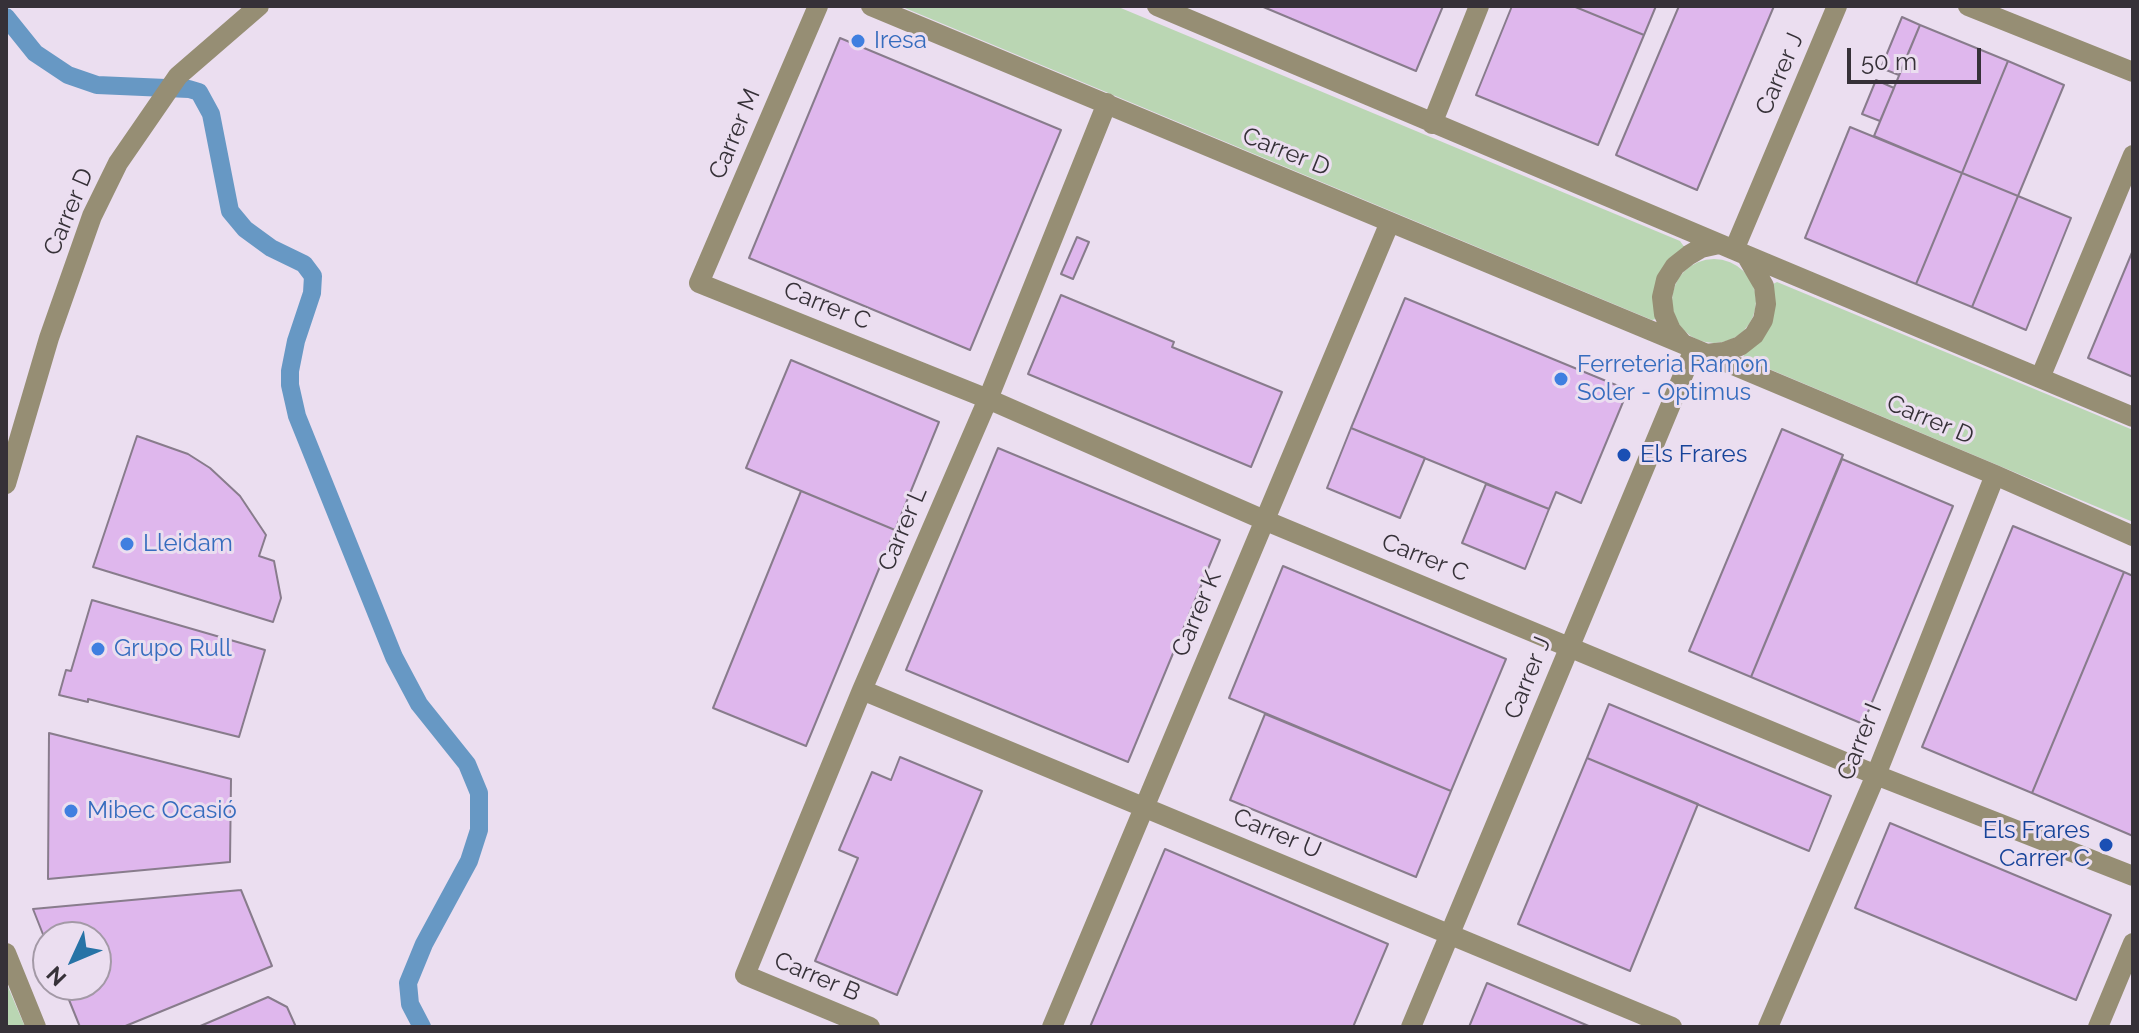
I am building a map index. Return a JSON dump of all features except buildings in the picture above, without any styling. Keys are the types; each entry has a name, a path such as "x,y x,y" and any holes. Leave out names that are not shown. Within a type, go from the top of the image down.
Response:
{"street":[{"name":"Carrer D","path":"6,484 49,338 92,216 118,163 178,76 259,6"},
{"name":"Carrer M","path":"699,283 818,6"},
{"name":"Carrer D","path":"871,6 1995,475 2133,536"},
{"path":"1157,6 2133,417"},
{"path":"1432,124 1479,6"},
{"name":"Carrer J","path":"1733,250 1837,6"},
{"path":"1968,6 2133,72"},
{"name":"Carrer L","path":"745,975 862,690 988,399 1107,103"},
{"path":"2040,378 2133,155"},
{"name":"Carrer K","path":"1052,1027 1390,222"},
{"path":"1701,248 1733,250 1764,286 1766,304 1763,320 1754,335 1740,346 1724,352 1694,349 1671,330 1664,314 1662,297 1666,280 1675,266 1701,248"},
{"name":"Carrer C","path":"699,283 988,399 1264,520 1876,775 2133,876"},
{"name":"Carrer J","path":"1411,1027 1694,349"},
{"name":"Carrer I","path":"1768,1027 1876,775 1995,475"},
{"name":"Carrer U","path":"862,690 1672,1027"},
{"path":"2098,1027 2133,943"},
{"path":"6,953 36,1027"},
{"name":"Carrer B","path":"745,975 870,1027"}],"green space":[{"path":"900,6 1116,6 1680,241 1685,248 1656,319 1652,320"},
{"path":"1714,259 1730,262 1749,278 1756,301 1753,317 1737,336 1714,343 1698,340 1679,324 1672,301 1675,285 1691,266"},
{"path":"1777,282 2133,430 2133,522 1743,358 1773,284"},
{"path":"6,982 25,1027 6,1027"}],"waterway":[{"path":"6,17 35,53 68,75 97,85 199,92 211,114 230,211 245,229 271,248 304,264 313,276 312,293 290,371 297,416 394,657 419,704 467,764 479,793 479,830 469,861 424,944 408,983 410,1004 422,1027"}],"place":[{"name":"Iresa","path":"858,41"},
{"name":"Ferreteria Ramon Soler - Optimus","path":"1561,379"},
{"name":"Els Frares","path":"1624,455"},
{"name":"Lleidam","path":"127,544"},
{"name":"Grupo Rull","path":"98,649"},
{"name":"Mibec Ocasió","path":"71,811"},
{"name":"Els Frares Carrer C","path":"2106,845"}]}
